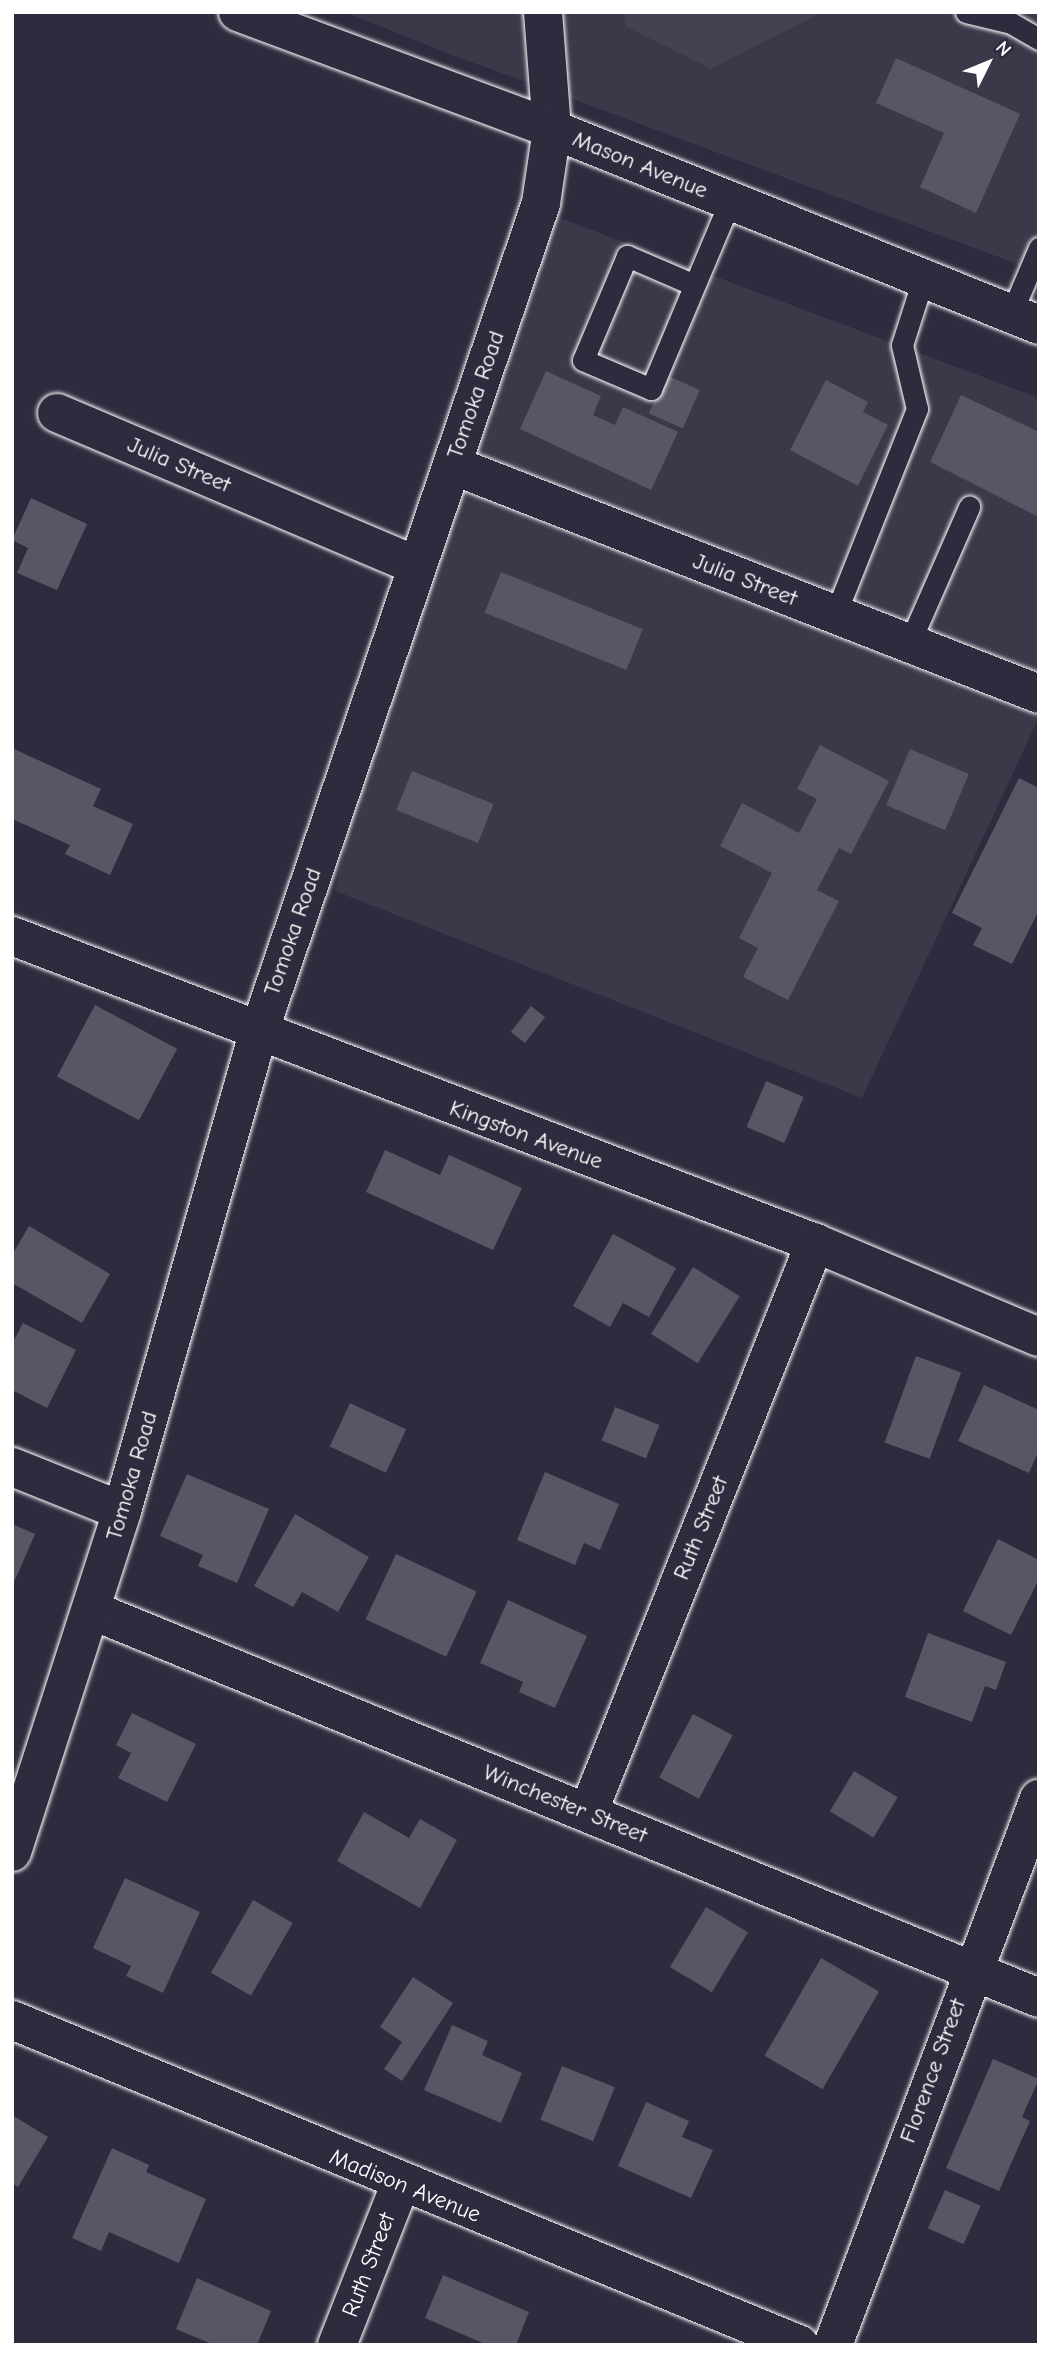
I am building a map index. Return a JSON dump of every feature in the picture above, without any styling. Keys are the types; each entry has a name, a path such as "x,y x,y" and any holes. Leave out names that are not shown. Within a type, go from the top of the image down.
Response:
{"street":[{"name":"Mason Avenue","path":"238,12 552,129 1025,320"},
{"name":"Tomoka Road","path":"12,1852 122,1511 258,1035 541,203 552,129 543,12"},
{"name":"Julia Street","path":"57,413 417,566"},
{"name":"Julia Street","path":"452,465 1039,694"},
{"name":"Kingston Avenue","path":"12,936 258,1035 815,1243 1039,1337"},
{"name":"Ruth Street","path":"588,1813 815,1243"},
{"path":"12,1467 122,1511"},
{"name":"Winchester Street","path":"91,1610 1039,1998"},
{"name":"Florence Street","path":"833,2345 970,1970 1039,1799"},
{"name":"Madison Avenue","path":"12,2020 400,2185 800,2345"},
{"name":"Ruth Street","path":"337,2345 400,2185"}],"lane":[{"path":"966,12 1012,23 1039,39"},
{"path":"692,284 627,256 583,360 651,389 692,284 730,201"},
{"path":"1025,320 1039,248"},
{"path":"835,615 917,409 902,345 923,279"},
{"path":"909,643 969,507"}],"shaded area":[{"path":"345,12 523,12 527,82 454,56"},
{"path":"564,12 623,12 626,27 711,69 824,12 1039,12 1039,272 570,98"},
{"path":"623,12 824,12 711,69 626,27"},
{"path":"557,217 1039,398 1039,671 477,452"},
{"path":"463,493 1039,717 862,1098 335,891 350,823"}],"building":[{"path":"896,58 1020,114 976,213 920,187 944,133 876,103"},
{"path":"546,371 601,396 593,415 615,425 623,407 678,432 651,490 520,429"},
{"path":"666,375 700,390 683,428 649,413"},
{"path":"826,380 868,402 863,412 888,425 858,486 790,450"},
{"path":"961,395 1039,432 1039,517 930,462"},
{"path":"31,498 87,524 57,590 17,573 28,548 12,540"},
{"path":"501,572 643,629 626,670 485,613"},
{"path":"820,745 889,781 851,854 839,848 817,890 839,901 788,1000 743,977 758,948 739,938 772,873 720,846 742,803 799,833 817,799 797,789"},
{"path":"12,748 101,789 93,806 133,824 110,875 65,854 70,845 12,819"},
{"path":"910,749 969,774 945,830 886,805"},
{"path":"412,771 494,804 478,843 396,810"},
{"path":"1019,778 1039,788 1039,910 1012,964 973,945 982,928 952,913"},
{"path":"95,1005 177,1049 139,1120 57,1077"},
{"path":"531,1006 545,1017 525,1043 511,1032"},
{"path":"766,1081 804,1097 784,1143 746,1127"},
{"path":"385,1150 440,1175 449,1155 522,1188 493,1250 366,1192"},
{"path":"29,1226 110,1274 82,1323 12,1283 12,1255"},
{"path":"613,1234 676,1268 649,1317 623,1303 610,1327 573,1306"},
{"path":"693,1267 740,1296 698,1363 651,1334"},
{"path":"23,1323 76,1350 47,1408 12,1390 12,1344"},
{"path":"916,1356 961,1372 930,1459 885,1442"},
{"path":"984,1385 1039,1410 1039,1450 1029,1473 958,1441"},
{"path":"350,1403 406,1429 386,1473 330,1447"},
{"path":"615,1407 660,1425 646,1458 602,1440"},
{"path":"545,1472 619,1504 600,1550 584,1543 575,1565 517,1540"},
{"path":"187,1474 269,1509 237,1583 198,1566 203,1555 160,1536"},
{"path":"295,1514 369,1557 338,1612 302,1592 293,1607 254,1586"},
{"path":"12,1524 35,1534 15,1580 12,1579"},
{"path":"998,1539 1039,1560 1039,1579 1011,1635 963,1611"},
{"path":"396,1554 477,1592 446,1657 366,1619"},
{"path":"508,1600 587,1636 555,1708 519,1692 523,1682 480,1663"},
{"path":"928,1633 1006,1662 996,1690 985,1686 972,1722 905,1697"},
{"path":"132,1713 196,1744 167,1802 118,1778 131,1753 116,1745"},
{"path":"693,1714 733,1735 699,1799 659,1778"},
{"path":"854,1771 898,1797 874,1838 830,1811"},
{"path":"364,1812 409,1838 420,1819 457,1840 420,1908 337,1861"},
{"path":"125,1878 200,1912 163,1993 126,1976 131,1966 93,1948"},
{"path":"253,1900 293,1923 251,1996 211,1973"},
{"path":"706,1907 748,1932 712,1992 670,1967"},
{"path":"821,1958 879,1992 823,2089 765,2056"},
{"path":"413,1977 453,2003 402,2081 384,2069 402,2042 380,2027"},
{"path":"452,2025 488,2041 482,2055 522,2073 501,2123 424,2090"},
{"path":"993,2059 1039,2079 1022,2117 1030,2121 999,2191 946,2168"},
{"path":"562,2066 615,2087 593,2141 540,2120"},
{"path":"646,2102 689,2121 682,2137 713,2150 691,2198 618,2166"},
{"path":"12,2115 48,2137 18,2187 12,2183"},
{"path":"112,2148 149,2165 146,2172 206,2199 179,2263 109,2232 101,2251 72,2238"},
{"path":"945,2190 981,2206 964,2244 928,2228"},
{"path":"443,2275 529,2312 516,2345 487,2345 425,2318"},
{"path":"197,2278 271,2311 257,2345 214,2345 176,2329"}]}
